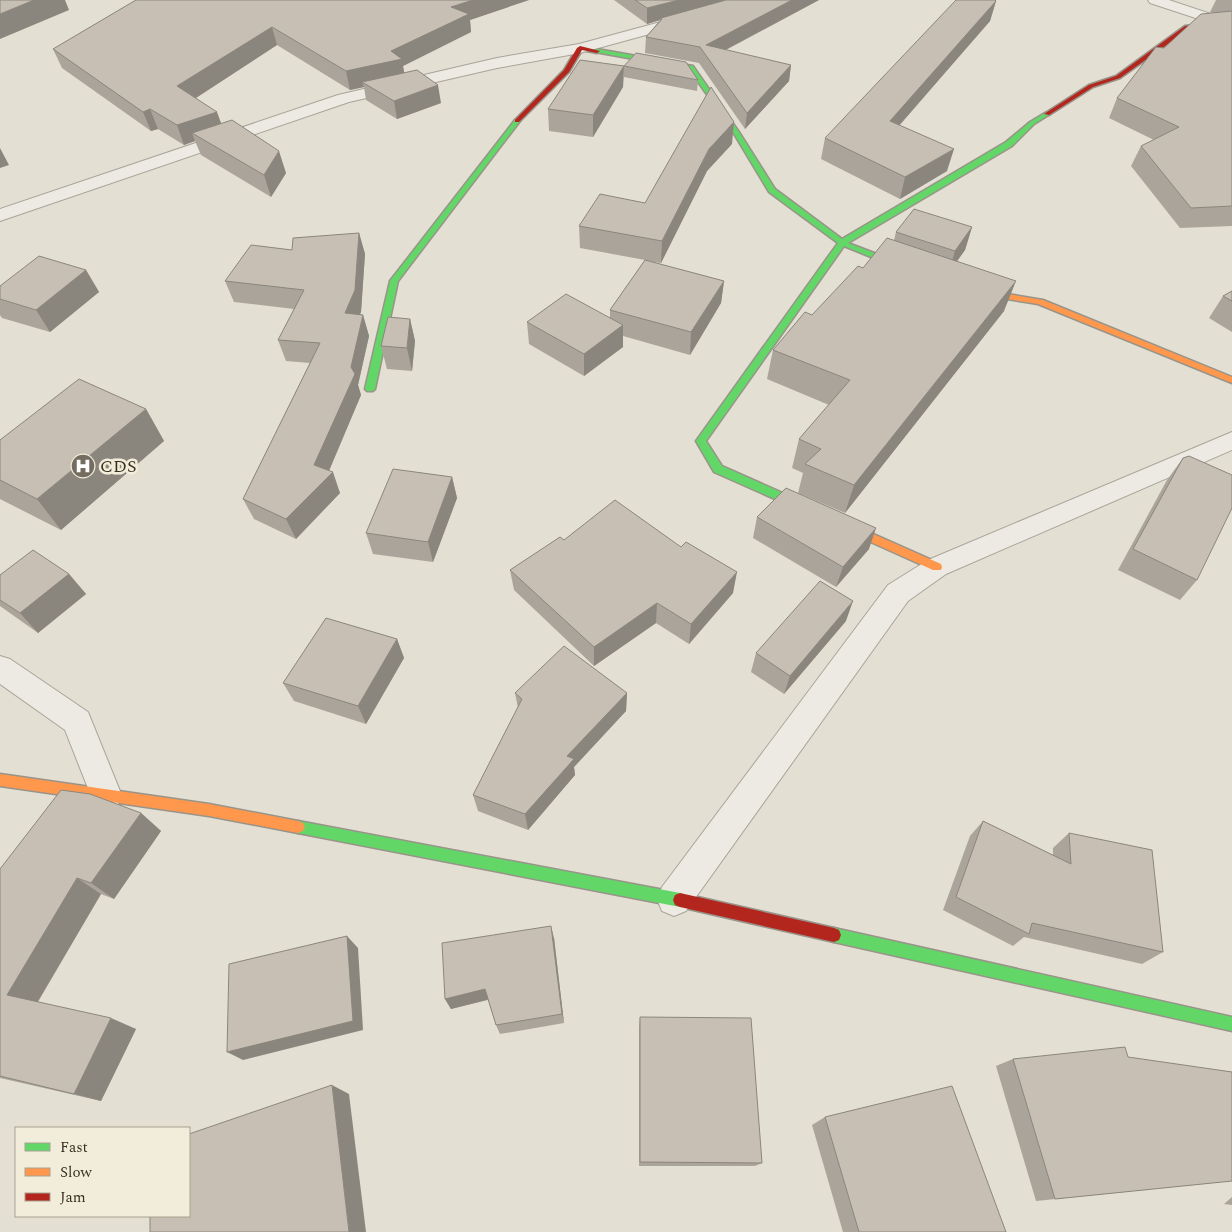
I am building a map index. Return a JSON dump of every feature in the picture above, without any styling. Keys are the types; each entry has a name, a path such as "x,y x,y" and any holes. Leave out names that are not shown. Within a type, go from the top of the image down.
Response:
{"street":[{"path":"0,215 344,98 497,63 580,48 758,0"},
{"path":"1155,0 1229,25"},
{"path":"937,567 718,470 701,441 842,243 1009,144 1032,123 1091,86 1118,77 1187,27 1229,25"},
{"path":"580,48 691,67 736,132 772,190 842,243 881,260 919,273"},
{"path":"370,389 394,281 523,114 567,71 580,48"},
{"path":"957,286 976,292 1040,302 1232,380"},
{"path":"674,899 898,593 937,567 1232,440"},
{"path":"0,668 77,721 106,796"},
{"path":"0,780 209,810 674,899 1232,1024"}],"building":[{"path":"0,0 34,0 0,14"},
{"path":"136,0 473,0 451,7 469,14 391,51 402,59 346,71 272,27 177,86 217,112 177,125 150,109 143,112 53,49"},
{"path":"635,0 679,0 647,8"},
{"path":"726,0 792,0 706,45 791,65 747,113 700,47 646,37 661,18"},
{"path":"956,0 996,1 890,121 954,149 905,177 825,138"},
{"path":"1232,11 1232,206 1191,208 1141,146 1179,127 1117,98 1156,47 1164,48 1201,14"},
{"path":"636,53 686,62 698,80 624,66"},
{"path":"580,60 624,66 593,115 548,109"},
{"path":"417,70 438,85 394,101 362,82"},
{"path":"711,87 734,122 709,149 662,241 579,226 600,194 645,203"},
{"path":"232,120 279,151 264,175 192,133"},
{"path":"914,209 972,227 955,251 896,232"},
{"path":"359,233 355,290 345,313 363,315 351,367 355,374 314,465 333,472 286,519 243,499 320,343 278,340 304,290 225,281 251,245 292,250 293,238"},
{"path":"887,238 1016,281 854,485 805,464 821,449 799,439 850,380 773,350 805,312 812,315 858,266 863,268"},
{"path":"39,256 86,270 36,310 0,299 0,286"},
{"path":"645,260 724,281 691,332 610,310"},
{"path":"1232,291 1232,301 1223,296"},
{"path":"566,294 623,325 584,354 527,322"},
{"path":"388,317 410,319 407,348 381,346"},
{"path":"79,379 146,409 37,499 0,480 0,440"},
{"path":"1189,456 1232,475 1232,508 1197,580 1133,549 1183,458"},
{"path":"393,469 452,477 428,542 366,533"},
{"path":"786,488 876,528 843,567 757,517"},
{"path":"615,500 681,547 686,542 737,572 691,624 657,603 594,647 510,570 560,537 564,540"},
{"path":"33,550 69,574 20,613 0,600 0,575"},
{"path":"820,581 853,601 790,676 756,653"},
{"path":"326,618 397,639 358,706 283,683"},
{"path":"564,646 627,693 567,756 574,759 525,814 473,795 522,699 515,693"},
{"path":"61,790 90,794 141,813 91,883 77,878 7,995 111,1018 74,1094 0,1076 0,869"},
{"path":"983,821 1071,864 1069,833 1152,850 1163,952 1032,923 1029,934 956,897"},
{"path":"551,926 562,1014 496,1025 485,989 445,999 442,943"},
{"path":"347,936 353,1021 227,1052 229,964"},
{"path":"640,1017 751,1018 762,1163 640,1162"},
{"path":"1125,1047 1128,1057 1232,1072 1232,1181 1055,1199 1013,1059"},
{"path":"332,1085 349,1232 150,1232 150,1217 190,1217 190,1134"},
{"path":"952,1086 1006,1232 859,1232 825,1117"}],"traffic: fast":[{"path":"597,51 691,67 736,132 772,190 842,243 908,269"},
{"path":"799,505 718,469 701,441 842,243 1009,144 1032,123 1047,114"},
{"path":"370,389 394,281 517,121"},
{"path":"298,827 680,900"},
{"path":"834,935 1232,1024"}],"traffic: slow":[{"path":"972,291 1040,302 1232,380"},
{"path":"799,505 937,567"},
{"path":"0,780 209,810 298,827"}],"traffic: jam":[{"path":"1047,114 1091,86 1118,77 1187,27 1221,24"},
{"path":"517,121 567,71 580,48 597,51"},
{"path":"680,900 834,935"}],"place":[{"name":"CDS","path":"83,466"}]}
